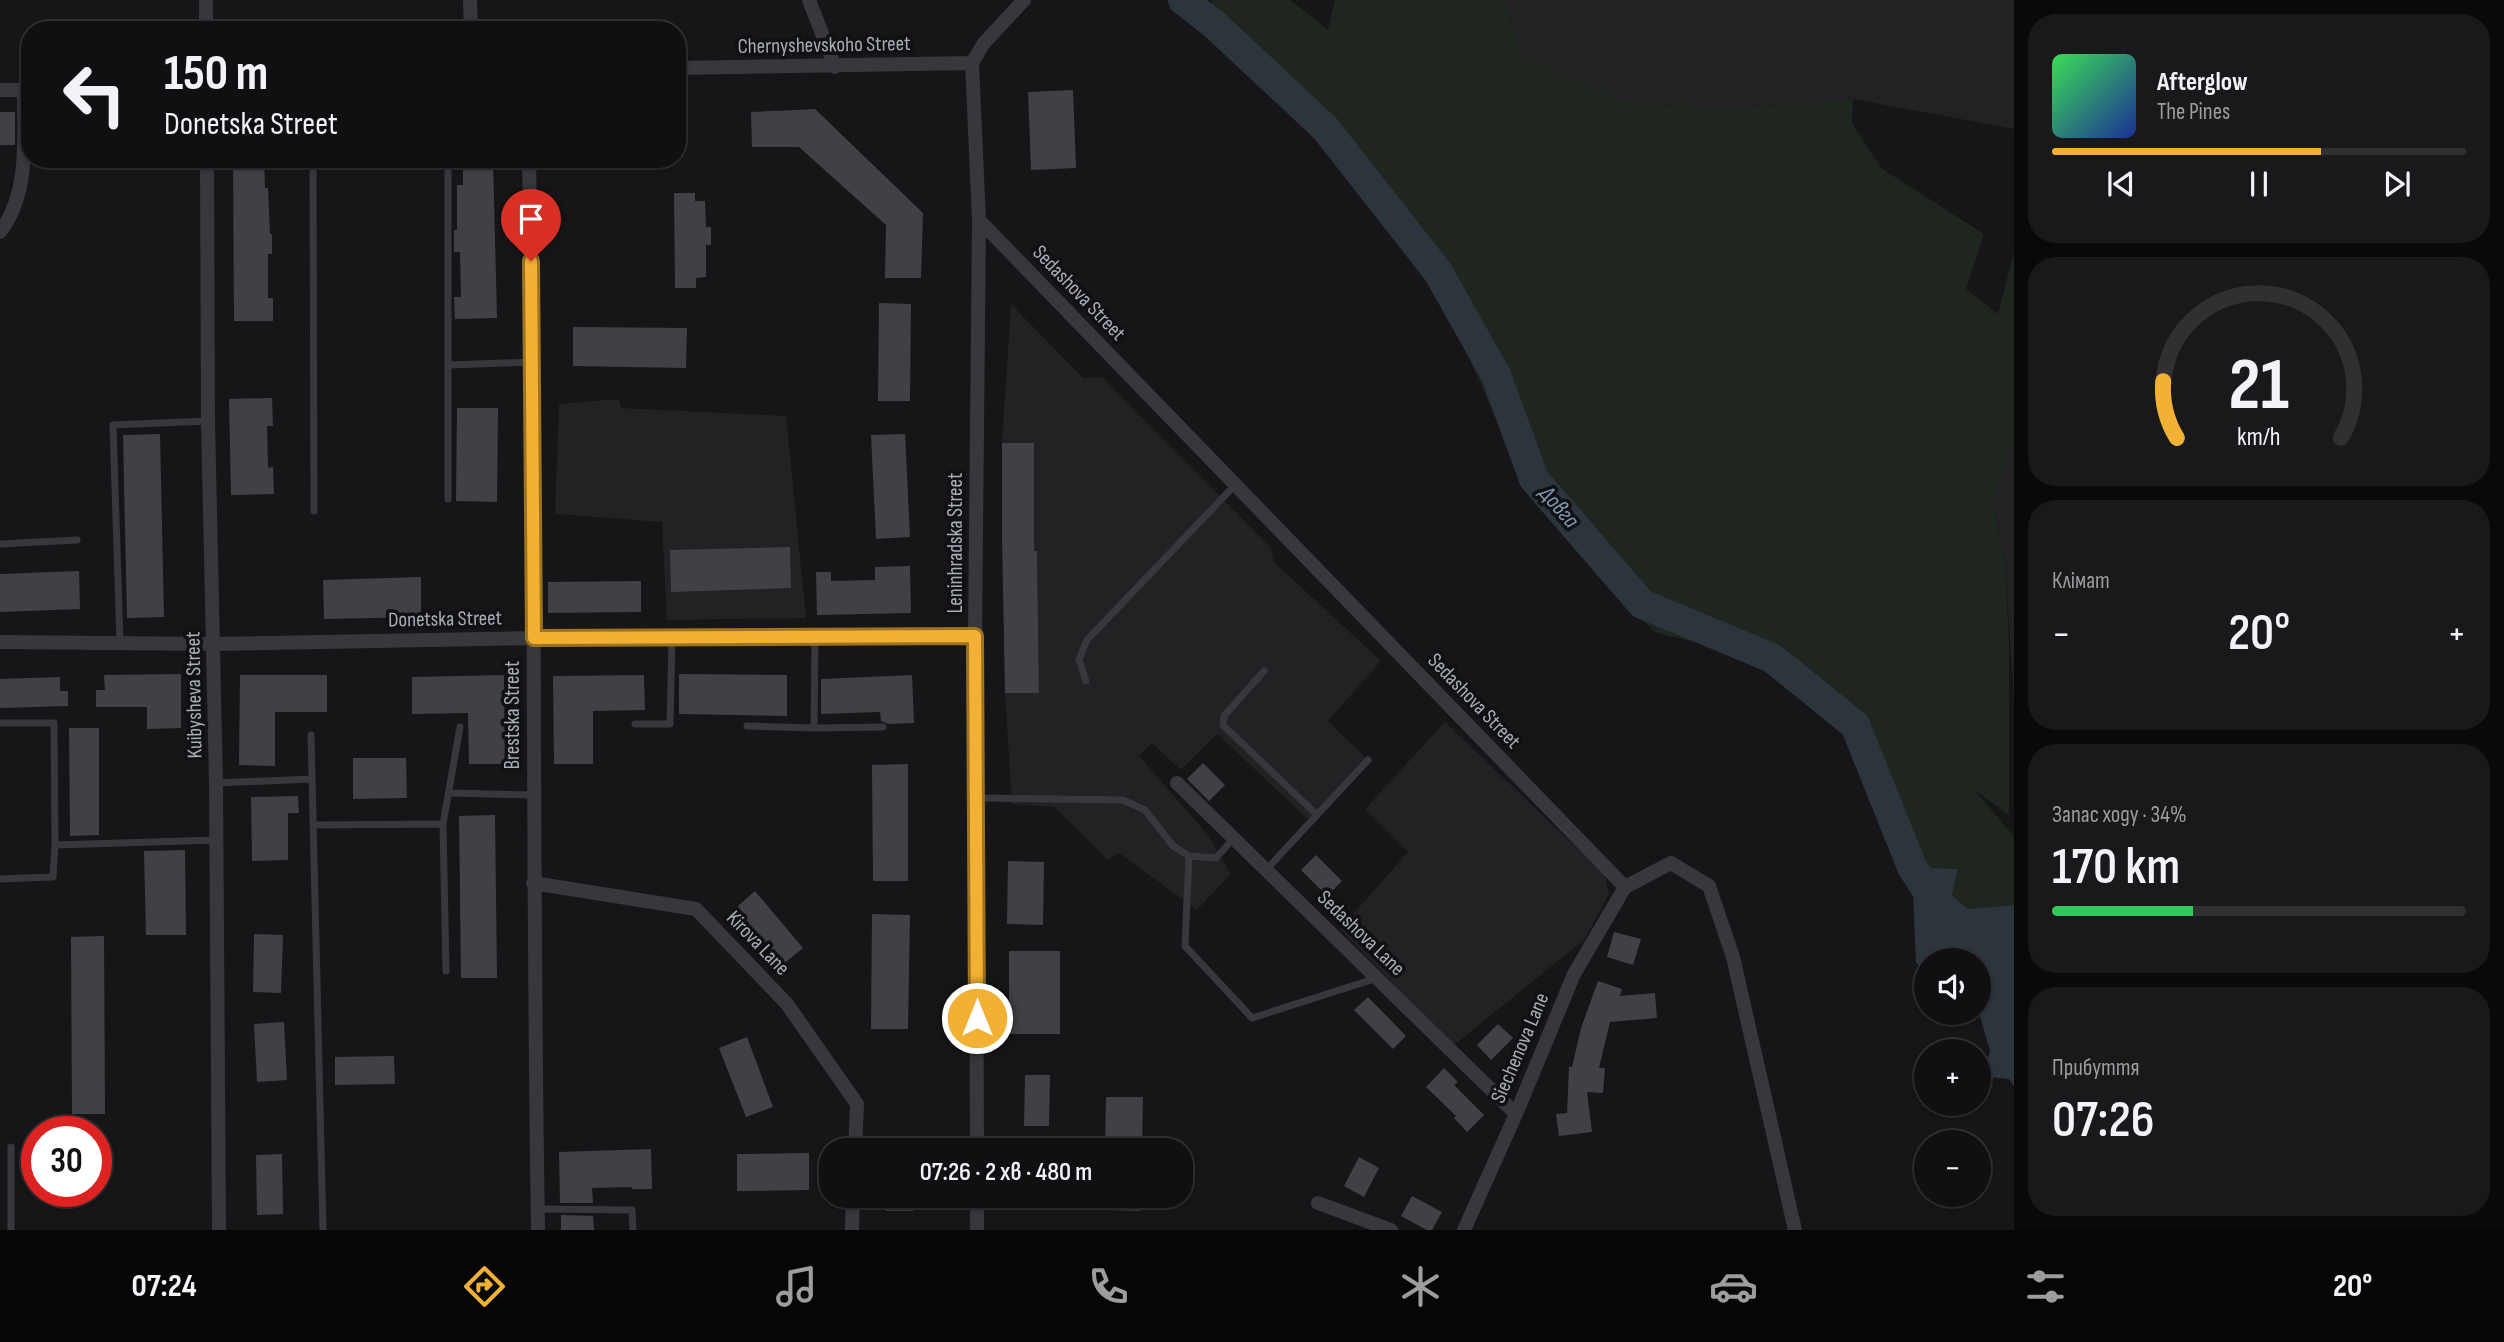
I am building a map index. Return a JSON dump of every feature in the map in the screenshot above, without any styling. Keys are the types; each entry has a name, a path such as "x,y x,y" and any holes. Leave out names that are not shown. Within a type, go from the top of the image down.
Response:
{"street":[{"path":"206,0 206,21"},
{"path":"470,0 471,21"},
{"path":"809,0 835,66"},
{"path":"972,63 984,43 1024,0"},
{"name":"Chernyshevskoho Street","path":"686,68 972,63"},
{"name":"Leninhradska Street","path":"972,63 979,219 975,636 977,1138"},
{"path":"0,90 21,90"},
{"path":"0,232 12,213 23,168"},
{"name":"Kuibysheva Street","path":"207,168 208,421 215,644 219,1230"},
{"name":"Brestska Street","path":"529,168 533,362 533,883 538,1230"},
{"name":"Sedashova Street","path":"979,219 1625,887"},
{"name":"Donetska Street","path":"0,642 215,644 534,638 975,636"},
{"name":"Sedashova Lane","path":"1177,783 1516,1114"},
{"path":"1625,887 1671,863 1709,886 1733,957 1795,1230"},
{"name":"Kirova Lane","path":"533,883 696,909 787,1004 857,1104 856,1138"},
{"name":"Siechenova Lane","path":"1464,1230 1574,974 1625,887"},
{"path":"1318,1203 1391,1230"},
{"path":"852,1230 853,1208"},
{"path":"977,1208 977,1230"}],"lane":[{"path":"313,168 314,511"},
{"path":"448,168 448,499"},
{"path":"450,365 533,362"},
{"path":"120,644 113,425 208,421"},
{"path":"1086,681 1079,659 1087,639 1236,485"},
{"path":"0,544 77,540"},
{"path":"814,728 815,636"},
{"path":"635,724 670,724 672,639"},
{"path":"1264,671 1224,716 1223,725 1317,815"},
{"path":"0,723 54,723 55,845 54,877 0,879"},
{"path":"747,726 883,727"},
{"path":"446,971 443,824 460,727"},
{"path":"312,735 323,1230"},
{"path":"1266,870 1368,760"},
{"path":"216,783 313,779"},
{"path":"450,793 533,795"},
{"path":"976,797 1123,800 1144,810 1173,846 1189,856 1216,858 1234,838"},
{"path":"314,825 443,824"},
{"path":"55,845 217,840"},
{"path":"1189,856 1185,946 1252,1018 1377,978"},
{"path":"11,1147 11,1230"},
{"path":"538,1209 632,1210 633,1230"}],"shaded area":[{"path":"1211,0 1291,0 1328,30 1335,0 1503,0 1523,54 1621,101 1724,109 1853,99 1852,123 1881,168 1984,234 1966,289 1998,314 2014,251 2014,450 2007,452 1993,507 2005,562 2009,645 2009,815 1973,789 2014,836 2014,905 1968,909 1952,895 1958,869 1912,867 1845,736 1792,686 1718,647 1656,633 1596,575 1568,536 1497,421 1465,349 1438,272 1355,186 1318,136 1248,69 1216,26"},
{"path":"1503,0 2014,0 2014,129 1853,99 1724,109 1621,101 1523,54"},
{"path":"1011,304 1083,378 1102,377 1271,548 1274,562 1381,661 1328,721 1370,762 1312,823 1217,734 1181,770 1152,743 1139,756 1208,835 1231,874 1197,910 1119,853 1108,860 1054,807 1012,804 1005,693 1039,692 1037,552 1021,552 1034,537 1034,443 1002,443"},
{"path":"619,399 621,408 786,416 806,618 667,620 662,522 555,514 559,404"},
{"path":"2014,450 2014,701 2005,562 1993,506 2007,452"},
{"path":"1445,722 1605,875 1609,894 1585,939 1453,1046 1340,929 1408,852 1365,809"},
{"path":"1912,867 1958,869 1952,895 1968,909 2014,905 2014,1086 2009,1079 1991,1077 1991,1039 1987,1039 1982,1025 1991,1025 1991,948 1915,948"}],"building":[{"path":"1073,90 1076,168 1031,170 1028,92"},
{"path":"815,109 923,213 921,278 885,278 886,225 799,147 752,147 751,112"},
{"path":"0,112 15,112 15,145 0,145"},
{"path":"233,168 264,168 272,234 272,254 268,254 268,298 273,298 273,321 234,321"},
{"path":"463,168 493,168 497,318 455,319 454,297 461,297 460,252 454,252 454,230 457,230 457,185 463,185"},
{"path":"674,193 695,193 695,201 705,201 706,227 711,227 711,245 706,245 706,277 696,278 696,288 675,288"},
{"path":"879,303 911,304 910,401 878,401"},
{"path":"573,327 687,328 686,368 573,366"},
{"path":"272,398 273,426 267,426 268,468 273,467 274,494 231,495 229,399"},
{"path":"457,408 498,408 497,502 456,501"},
{"path":"160,434 164,617 127,618 123,435"},
{"path":"905,434 910,537 876,539 871,435"},
{"path":"1002,443 1034,443 1034,551 1037,551 1039,693 1005,693"},
{"path":"790,547 791,588 671,592 670,550"},
{"path":"910,566 911,613 817,615 816,572 831,572 831,581 875,580 875,567"},
{"path":"79,571 80,609 0,612 0,574"},
{"path":"421,577 421,617 324,619 323,580"},
{"path":"641,581 641,612 548,613 548,582"},
{"path":"181,674 181,728 147,729 147,707 96,707 96,690 105,690 104,675"},
{"path":"679,674 787,675 787,716 679,714"},
{"path":"240,675 327,675 327,712 275,712 275,766 239,765"},
{"path":"504,675 505,764 469,764 468,713 412,714 412,677"},
{"path":"644,675 645,710 593,711 593,764 554,764 553,676"},
{"path":"912,675 914,723 888,724 881,721 880,712 821,714 821,679"},
{"path":"60,677 60,691 68,691 68,706 0,708 0,679"},
{"path":"69,728 99,728 99,835 70,836"},
{"path":"353,758 406,758 407,798 353,799"},
{"path":"1203,763 1225,785 1209,801 1187,779"},
{"path":"908,764 908,881 873,881 872,765"},
{"path":"298,796 299,813 288,813 288,860 252,861 251,797"},
{"path":"495,815 497,978 461,978 459,816"},
{"path":"185,850 186,935 146,935 144,851"},
{"path":"1316,855 1342,881 1327,896 1301,870"},
{"path":"1008,861 1044,862 1043,925 1007,924"},
{"path":"755,891 803,948 776,970 729,914"},
{"path":"872,914 910,915 908,1029 871,1029"},
{"path":"1614,932 1641,939 1633,965 1607,957"},
{"path":"254,934 283,935 281,993 253,992"},
{"path":"104,936 105,1114 72,1114 71,937"},
{"path":"1009,951 1060,951 1060,1034 1009,1034"},
{"path":"1598,981 1622,989 1620,996 1655,993 1657,1018 1610,1022 1599,1068 1605,1068 1603,1093 1587,1092 1592,1132 1559,1136 1556,1114 1567,1113 1569,1067 1572,1067 1581,1028"},
{"path":"1368,997 1406,1036 1393,1049 1354,1010"},
{"path":"284,1022 287,1080 257,1082 254,1024"},
{"path":"1498,1024 1513,1038 1491,1060 1477,1045"},
{"path":"747,1037 773,1107 746,1117 719,1048"},
{"path":"394,1056 395,1084 335,1085 335,1057"},
{"path":"1444,1068 1458,1082 1454,1085 1484,1115 1467,1132 1454,1118 1456,1116 1426,1087"},
{"path":"1025,1075 1050,1075 1049,1126 1024,1126"},
{"path":"1106,1097 1143,1097 1142,1138 1105,1138"},
{"path":"651,1149 652,1189 592,1188 593,1203 560,1203 559,1152"},
{"path":"809,1153 809,1190 737,1191 737,1154"},
{"path":"282,1154 283,1214 257,1215 256,1155"},
{"path":"1359,1157 1379,1168 1364,1197 1344,1186"},
{"path":"1412,1196 1442,1212 1432,1230 1401,1216"},
{"path":"886,1208 913,1208 913,1211 886,1211"},
{"path":"1104,1208 1140,1208 1140,1211"},
{"path":"561,1215 593,1216 594,1230 561,1230"}],"waterway":[{"name":"Довга","path":"1183,0 1216,26 1325,128 1438,272 1496,375 1534,479 1642,604 1772,658 1855,725 1912,867 1965,948"}],"route":[{"path":"531,261 534,638 975,636 977,1018"}]}
